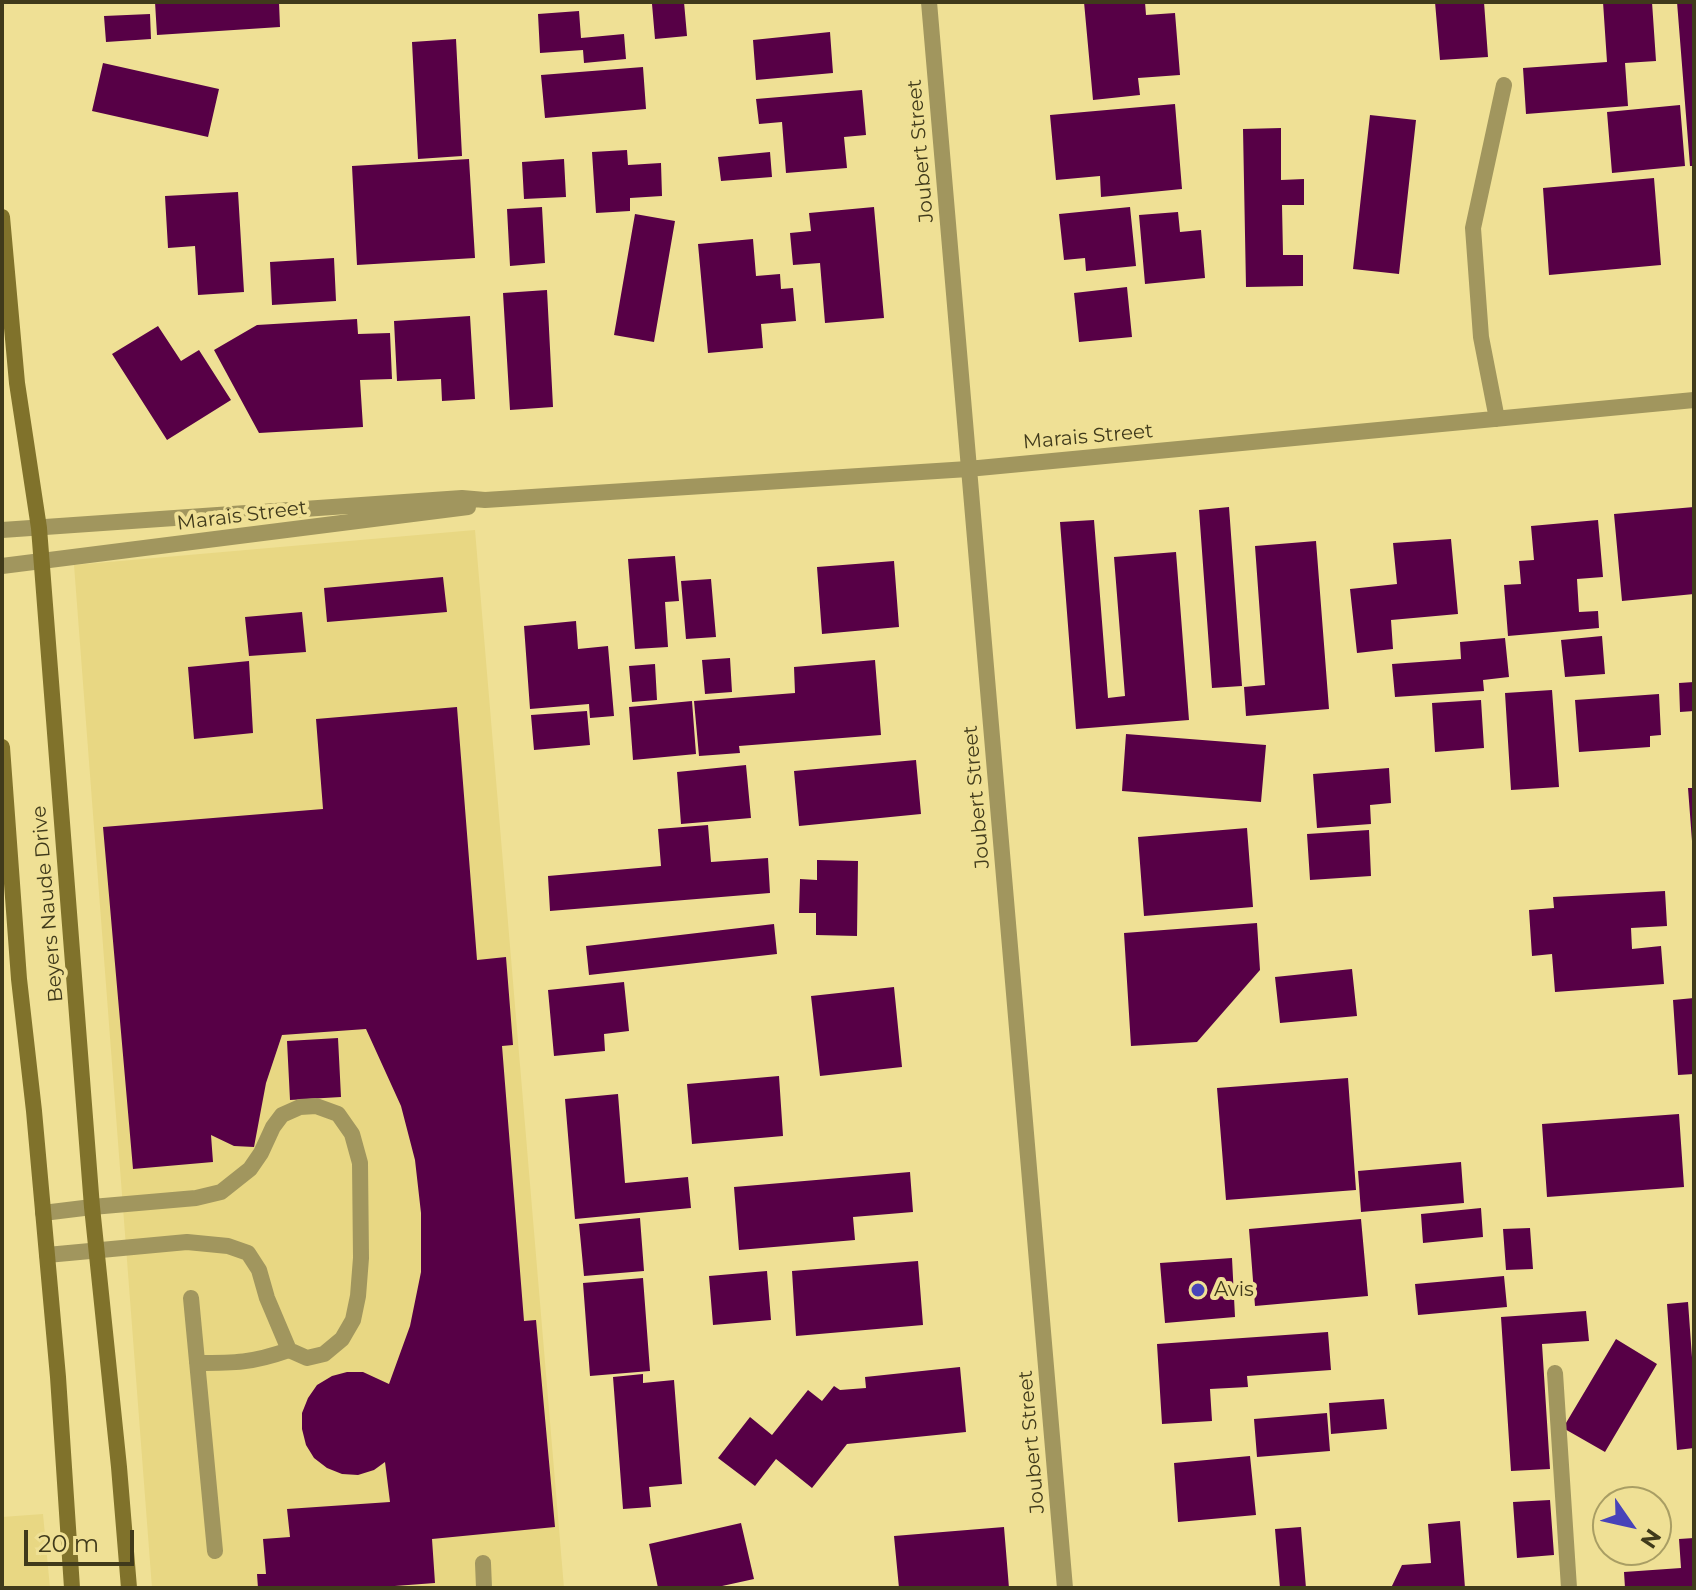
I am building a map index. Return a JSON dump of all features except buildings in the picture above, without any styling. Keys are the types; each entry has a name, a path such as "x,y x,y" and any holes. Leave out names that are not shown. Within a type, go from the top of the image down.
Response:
{"street":[{"name":"Joubert Street","path":"929,2 1065,1588"},
{"path":"1497,419 1481,337 1473,228 1504,85"},
{"name":"Beyers Naude Drive","path":"2,217 17,383 39,528 92,1207 129,1588"},
{"name":"Marais Street","path":"2,530 462,498 485,500 968,469 1694,400"},
{"name":"Marais Street","path":"2,566 464,509 485,500"},
{"name":"Beyers Naude Drive","path":"2,747 19,979 58,1377 72,1588"},
{"path":"43,1213 196,1198 221,1192 250,1169 282,1115 300,1107 316,1106 338,1114 352,1134 360,1163 361,1258 353,1320 342,1339 324,1354 307,1358 289,1350 242,1363 197,1363"},
{"path":"47,1255 187,1242 228,1246 248,1253 259,1270 289,1350"},
{"path":"191,1298 215,1551"},
{"path":"1555,1373 1569,1588"},
{"path":"483,1563 484,1588"}],"shaded area":[{"path":"475,530 564,1588 152,1588 74,565"},
{"path":"43,1514 50,1588 2,1588 2,1517"}],"place":[{"name":"Avis","path":"1198,1290"}]}
